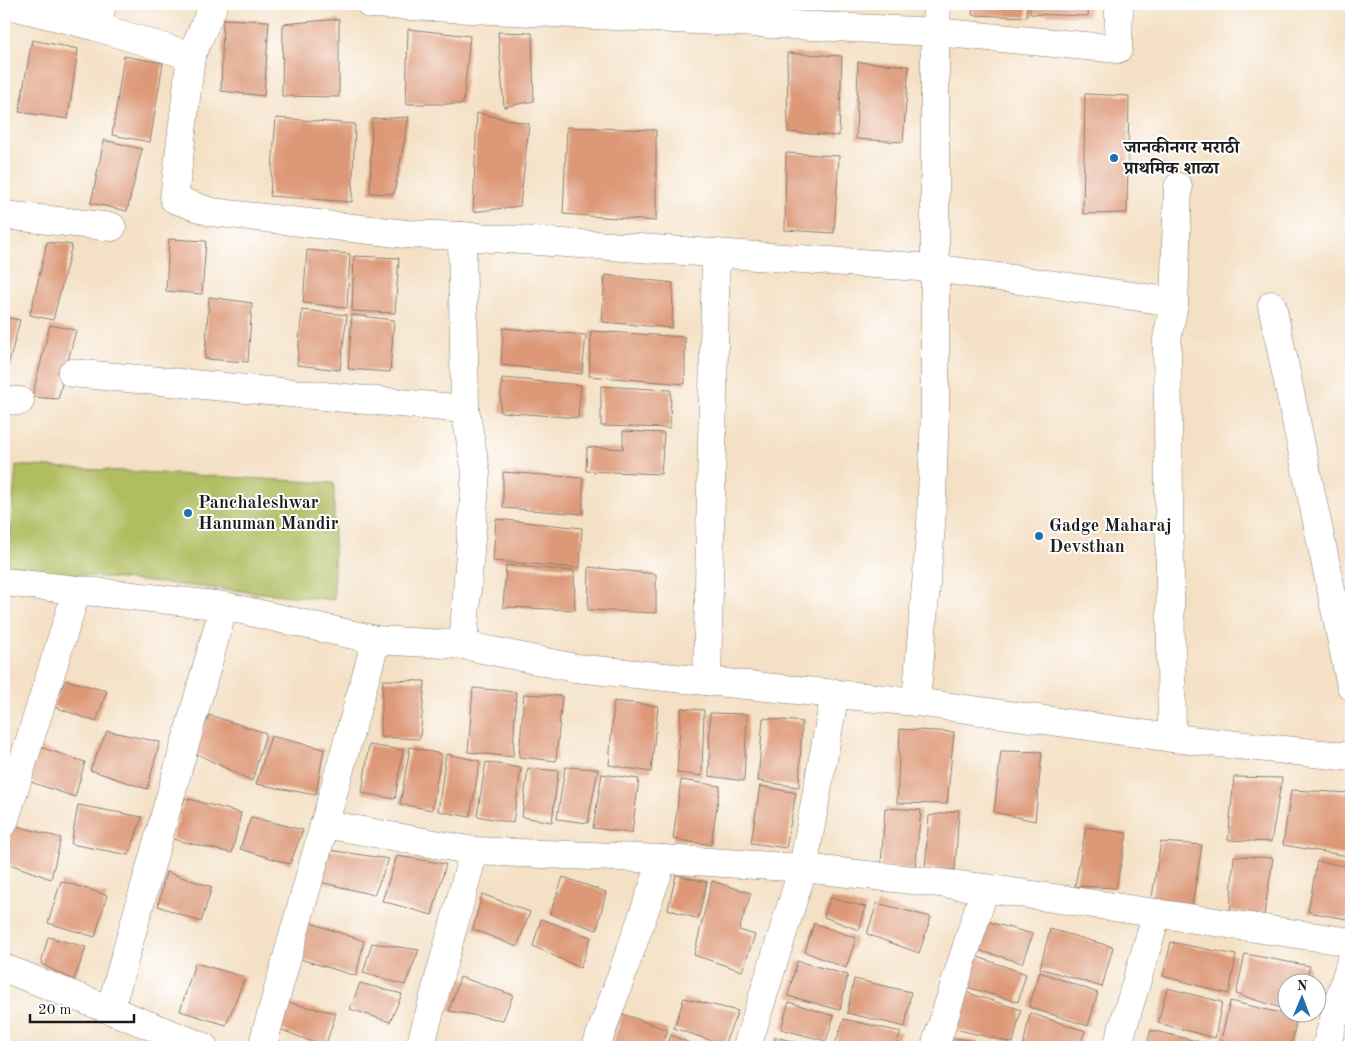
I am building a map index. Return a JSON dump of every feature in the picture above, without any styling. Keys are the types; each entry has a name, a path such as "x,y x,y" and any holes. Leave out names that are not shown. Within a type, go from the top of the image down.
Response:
{"street":[{"path":"4,4 100,15 191,56"},
{"path":"214,4 191,56 174,199 211,212 406,234 462,236 934,268 1154,299 1174,304"},
{"path":"370,4 936,32 1118,48 1119,4"},
{"path":"916,702 931,526 935,409 934,268 937,4"},
{"path":"1172,738 1167,339 1174,304 1178,187"},
{"path":"4,215 112,227"},
{"path":"462,236 465,409 476,472 463,645"},
{"path":"707,681 716,253"},
{"path":"1272,306 1351,686"},
{"path":"72,373 465,409"},
{"path":"4,582 224,606 376,640 463,645 575,668 916,702 1172,738 1351,757"},
{"path":"4,822 77,590"},
{"path":"110,1010 224,606"},
{"path":"262,1047 376,640"},
{"path":"747,1047 804,868 835,693"},
{"path":"324,824 474,850 804,868 985,888 1351,942"},
{"path":"420,1047 474,850"},
{"path":"596,1047 663,859"},
{"path":"935,1047 985,888"},
{"path":"1117,1047 1156,913"},
{"path":"1326,1047 1351,960"},
{"path":"4,968 204,1047"}],"green space":[{"path":"16,465 334,483 334,600 8,568"}],"building":[{"path":"162,4 194,4 193,9"},
{"path":"973,4 1027,4 1027,17 972,15"},
{"path":"1030,4 1089,4 1088,16 1030,14"},
{"path":"223,19 269,21 264,96 221,91"},
{"path":"339,19 339,97 282,96 283,24"},
{"path":"408,29 470,36 463,104 406,104"},
{"path":"498,32 532,33 534,101 504,107"},
{"path":"32,40 78,49 68,119 19,112"},
{"path":"787,53 842,56 839,136 788,132"},
{"path":"124,56 163,63 150,142 112,135"},
{"path":"858,62 909,66 903,142 856,139"},
{"path":"1085,94 1129,96 1127,213 1083,214"},
{"path":"477,113 529,124 520,206 473,212"},
{"path":"409,117 394,194 370,193 372,119"},
{"path":"276,118 355,124 352,202 270,196"},
{"path":"567,127 656,130 656,221 563,214"},
{"path":"104,140 142,149 127,211 91,203"},
{"path":"786,153 839,156 834,233 785,230"},
{"path":"169,239 206,241 202,294 166,291"},
{"path":"47,242 72,245 53,320 30,315"},
{"path":"307,250 350,254 347,308 303,303"},
{"path":"354,256 399,258 395,313 352,311"},
{"path":"605,275 673,283 672,328 602,322"},
{"path":"209,297 252,303 248,362 205,359"},
{"path":"302,310 347,315 340,370 297,365"},
{"path":"352,315 394,320 390,372 348,369"},
{"path":"4,317 20,320 4,382"},
{"path":"50,325 76,330 58,399 32,397"},
{"path":"503,328 586,335 582,374 501,365"},
{"path":"591,331 685,337 685,384 589,376"},
{"path":"502,378 581,385 578,418 500,412"},
{"path":"601,386 671,390 670,428 601,426"},
{"path":"623,431 664,433 661,474 586,471 587,447 623,449"},
{"path":"503,472 583,478 583,514 503,508"},
{"path":"496,519 582,528 580,568 493,561"},
{"path":"506,565 574,571 575,610 503,607"},
{"path":"589,567 656,574 656,613 588,610"},
{"path":"66,680 107,691 96,722 52,706"},
{"path":"383,680 425,681 420,739 380,737"},
{"path":"473,688 516,692 513,757 468,752"},
{"path":"524,694 562,696 556,761 519,757"},
{"path":"614,701 658,706 651,772 609,765"},
{"path":"681,708 704,710 702,776 677,773"},
{"path":"710,713 747,714 744,781 709,776"},
{"path":"209,715 266,733 252,781 195,753"},
{"path":"763,718 802,722 799,787 758,781"},
{"path":"900,729 954,732 947,804 897,803"},
{"path":"107,731 160,742 147,789 90,770"},
{"path":"271,736 324,749 316,795 256,784"},
{"path":"369,745 403,750 395,799 362,793"},
{"path":"37,746 85,762 75,797 28,781"},
{"path":"410,747 441,754 432,810 400,804"},
{"path":"1001,751 1042,752 1035,821 994,812"},
{"path":"446,754 480,761 470,817 438,811"},
{"path":"486,762 521,768 513,823 477,816"},
{"path":"565,767 598,769 588,823 557,819"},
{"path":"528,768 558,771 552,822 522,817"},
{"path":"602,774 639,779 632,833 593,828"},
{"path":"1234,777 1282,778 1271,842 1228,840"},
{"path":"681,780 720,786 711,845 673,839"},
{"path":"760,786 796,793 786,848 751,843"},
{"path":"1291,790 1351,793 1348,856 1283,845"},
{"path":"185,798 241,813 232,853 172,839"},
{"path":"78,805 142,817 129,855 71,844"},
{"path":"885,808 921,810 915,869 881,867"},
{"path":"959,810 955,870 925,868 929,816"},
{"path":"251,817 303,830 290,864 240,849"},
{"path":"13,825 61,838 51,879 4,862"},
{"path":"1086,827 1127,833 1116,888 1075,886"},
{"path":"1161,842 1202,845 1192,906 1151,902"},
{"path":"329,850 389,859 374,895 320,882"},
{"path":"397,856 446,864 432,915 382,901"},
{"path":"1234,856 1273,858 1264,915 1230,910"},
{"path":"1317,861 1351,867 1347,919 1308,912"},
{"path":"166,872 212,887 201,922 158,906"},
{"path":"676,875 707,882 698,919 668,909"},
{"path":"563,877 606,892 597,930 550,914"},
{"path":"61,881 107,895 95,937 48,923"},
{"path":"712,881 751,893 739,930 755,935 742,971 694,955"},
{"path":"482,894 530,912 517,947 473,929"},
{"path":"830,898 866,907 859,930 824,917"},
{"path":"877,903 931,917 919,953 867,934"},
{"path":"541,919 591,937 580,968 533,946"},
{"path":"985,921 1033,934 1022,963 974,949"},
{"path":"308,922 364,941 356,976 300,959"},
{"path":"814,923 856,938 846,968 805,952"},
{"path":"1050,929 1113,947 1102,987 1040,968"},
{"path":"48,937 86,947 74,980 41,964"},
{"path":"1171,942 1236,955 1229,994 1163,976"},
{"path":"372,943 419,950 405,985 363,973"},
{"path":"1245,954 1310,966 1308,974 1278,974 1278,1007 1236,994"},
{"path":"975,956 1026,974 1018,1002 967,987"},
{"path":"797,961 848,975 840,1010 788,996"},
{"path":"195,963 245,977 226,1025 180,1011"},
{"path":"1040,972 1098,993 1088,1026 1029,1007"},
{"path":"460,977 513,995 503,1020 449,1011"},
{"path":"854,979 911,992 905,1027 847,1013"},
{"path":"360,983 402,994 390,1022 350,1009"},
{"path":"1167,988 1222,1002 1215,1038 1158,1023"},
{"path":"962,991 1021,1010 1013,1043 951,1028"},
{"path":"684,998 738,1011 724,1045 674,1028"},
{"path":"1230,1001 1278,1012 1278,1024 1296,1024 1291,1047 1249,1047 1221,1040"},
{"path":"285,1002 336,1013 325,1047 277,1028"},
{"path":"789,1002 834,1016 826,1041 781,1029"},
{"path":"1030,1013 1085,1031 1079,1047 1023,1047"},
{"path":"623,1014 668,1030 662,1047 611,1047"},
{"path":"844,1019 901,1032 895,1047 834,1047"},
{"path":"1151,1030 1213,1045 1213,1047 1146,1047"},
{"path":"671,1035 698,1047 667,1047"},
{"path":"947,1036 998,1046 998,1047 944,1047"},
{"path":"776,1037 812,1047 773,1047"}],"place":[{"name":"जानकीनगर मराठी प्राथमिक शाळा","path":"1114,158"},
{"name":"Panchaleshwar Hanuman Mandir","path":"188,513"},
{"name":"Gadge Maharaj Devsthan","path":"1039,536"}]}
